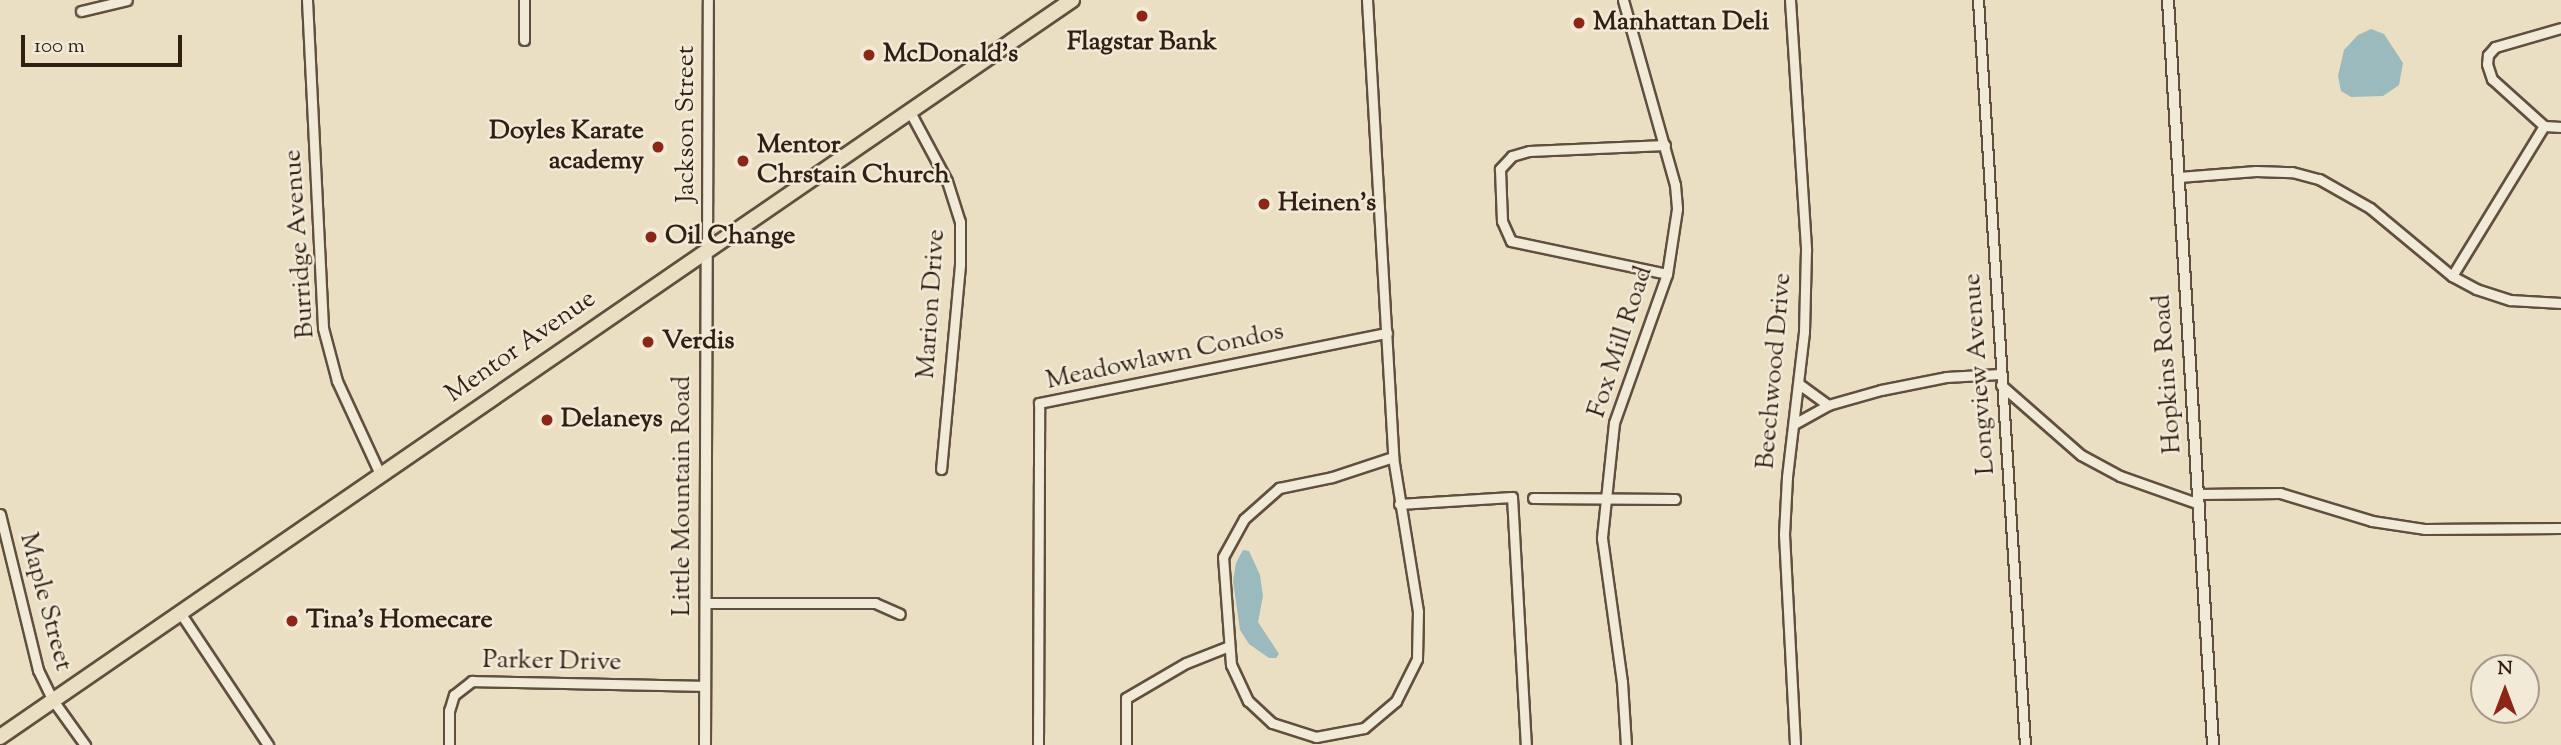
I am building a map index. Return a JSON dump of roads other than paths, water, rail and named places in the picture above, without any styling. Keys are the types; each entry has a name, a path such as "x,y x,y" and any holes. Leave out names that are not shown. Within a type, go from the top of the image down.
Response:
{"main road":[{"name":"Mentor Avenue","path":"0,737 707,248 1072,0"}],"street":[{"path":"81,11 127,0"},
{"name":"Burridge Avenue","path":"307,0 323,328 337,381 380,474"},
{"path":"524,0 524,40"},
{"name":"Jackson Street","path":"707,248 708,0"},
{"path":"1367,0 1392,457 1418,611 1417,659 1396,701 1364,728 1316,741 1272,723 1248,701 1231,665 1223,557 1244,519 1279,488 1332,477 1392,457"},
{"name":"Fox Mill Road","path":"1623,0 1665,145 1675,185 1677,209 1667,274 1614,423 1602,538 1622,682 1626,745"},
{"name":"Beechwood Drive","path":"1790,0 1805,215 1805,296 1784,534 1795,745"},
{"name":"Longview Avenue","path":"1978,0 2025,745"},
{"name":"Hopkins Road","path":"2168,0 2213,745"},
{"path":"2561,27 2495,47 2488,55 2487,64 2492,79 2544,126 2561,127"},
{"name":"Marion Drive","path":"910,112 947,181 960,222 959,277 941,468"},
{"path":"2452,276 2544,126"},
{"path":"1665,145 1529,151 1511,156 1500,169 1502,221 1511,241 1667,274"},
{"path":"2179,177 2256,171 2292,172 2319,178 2370,208 2452,276 2476,289 2510,300 2561,303"},
{"name":"Little Mountain Road","path":"705,745 707,248"},
{"name":"Meadowlawn Condos","path":"1038,745 1039,403 1387,334"},
{"path":"1794,424 1828,405 1922,382 2000,374"},
{"path":"1799,384 1828,405"},
{"path":"2001,385 2081,455 2120,476 2199,499 2280,493 2372,521 2425,529 2561,528"},
{"path":"1399,505 1512,497 1526,745"},
{"path":"1533,498 1675,499"},
{"name":"Maple Street","path":"0,514 38,670 52,699 85,745"},
{"path":"705,603 875,603 900,614"},
{"path":"179,611 268,745"},
{"path":"1126,745 1126,698 1186,663 1229,646"},
{"name":"Parker Drive","path":"449,745 449,712 454,695 472,681 704,686"}],"water":[{"path":"2371,29 2384,34 2403,63 2399,85 2383,96 2351,97 2341,91 2338,76 2344,50 2358,35"},
{"path":"1243,550 1249,551 1260,575 1263,596 1258,622 1279,654 1276,658 1269,658 1249,644 1240,630 1233,581 1236,563"}],"place":[{"name":"Flagstar Bank","path":"1142,16"},
{"name":"Manhattan Deli","path":"1579,23"},
{"name":"McDonald's","path":"869,55"},
{"name":"Doyles Karate academy","path":"658,147"},
{"name":"Mentor Chrstain Church","path":"743,161"},
{"name":"Heinen's","path":"1264,204"},
{"name":"Oil Change","path":"651,237"},
{"name":"Verdis","path":"648,342"},
{"name":"Delaneys","path":"547,420"},
{"name":"Tina's Homecare","path":"292,621"}]}
